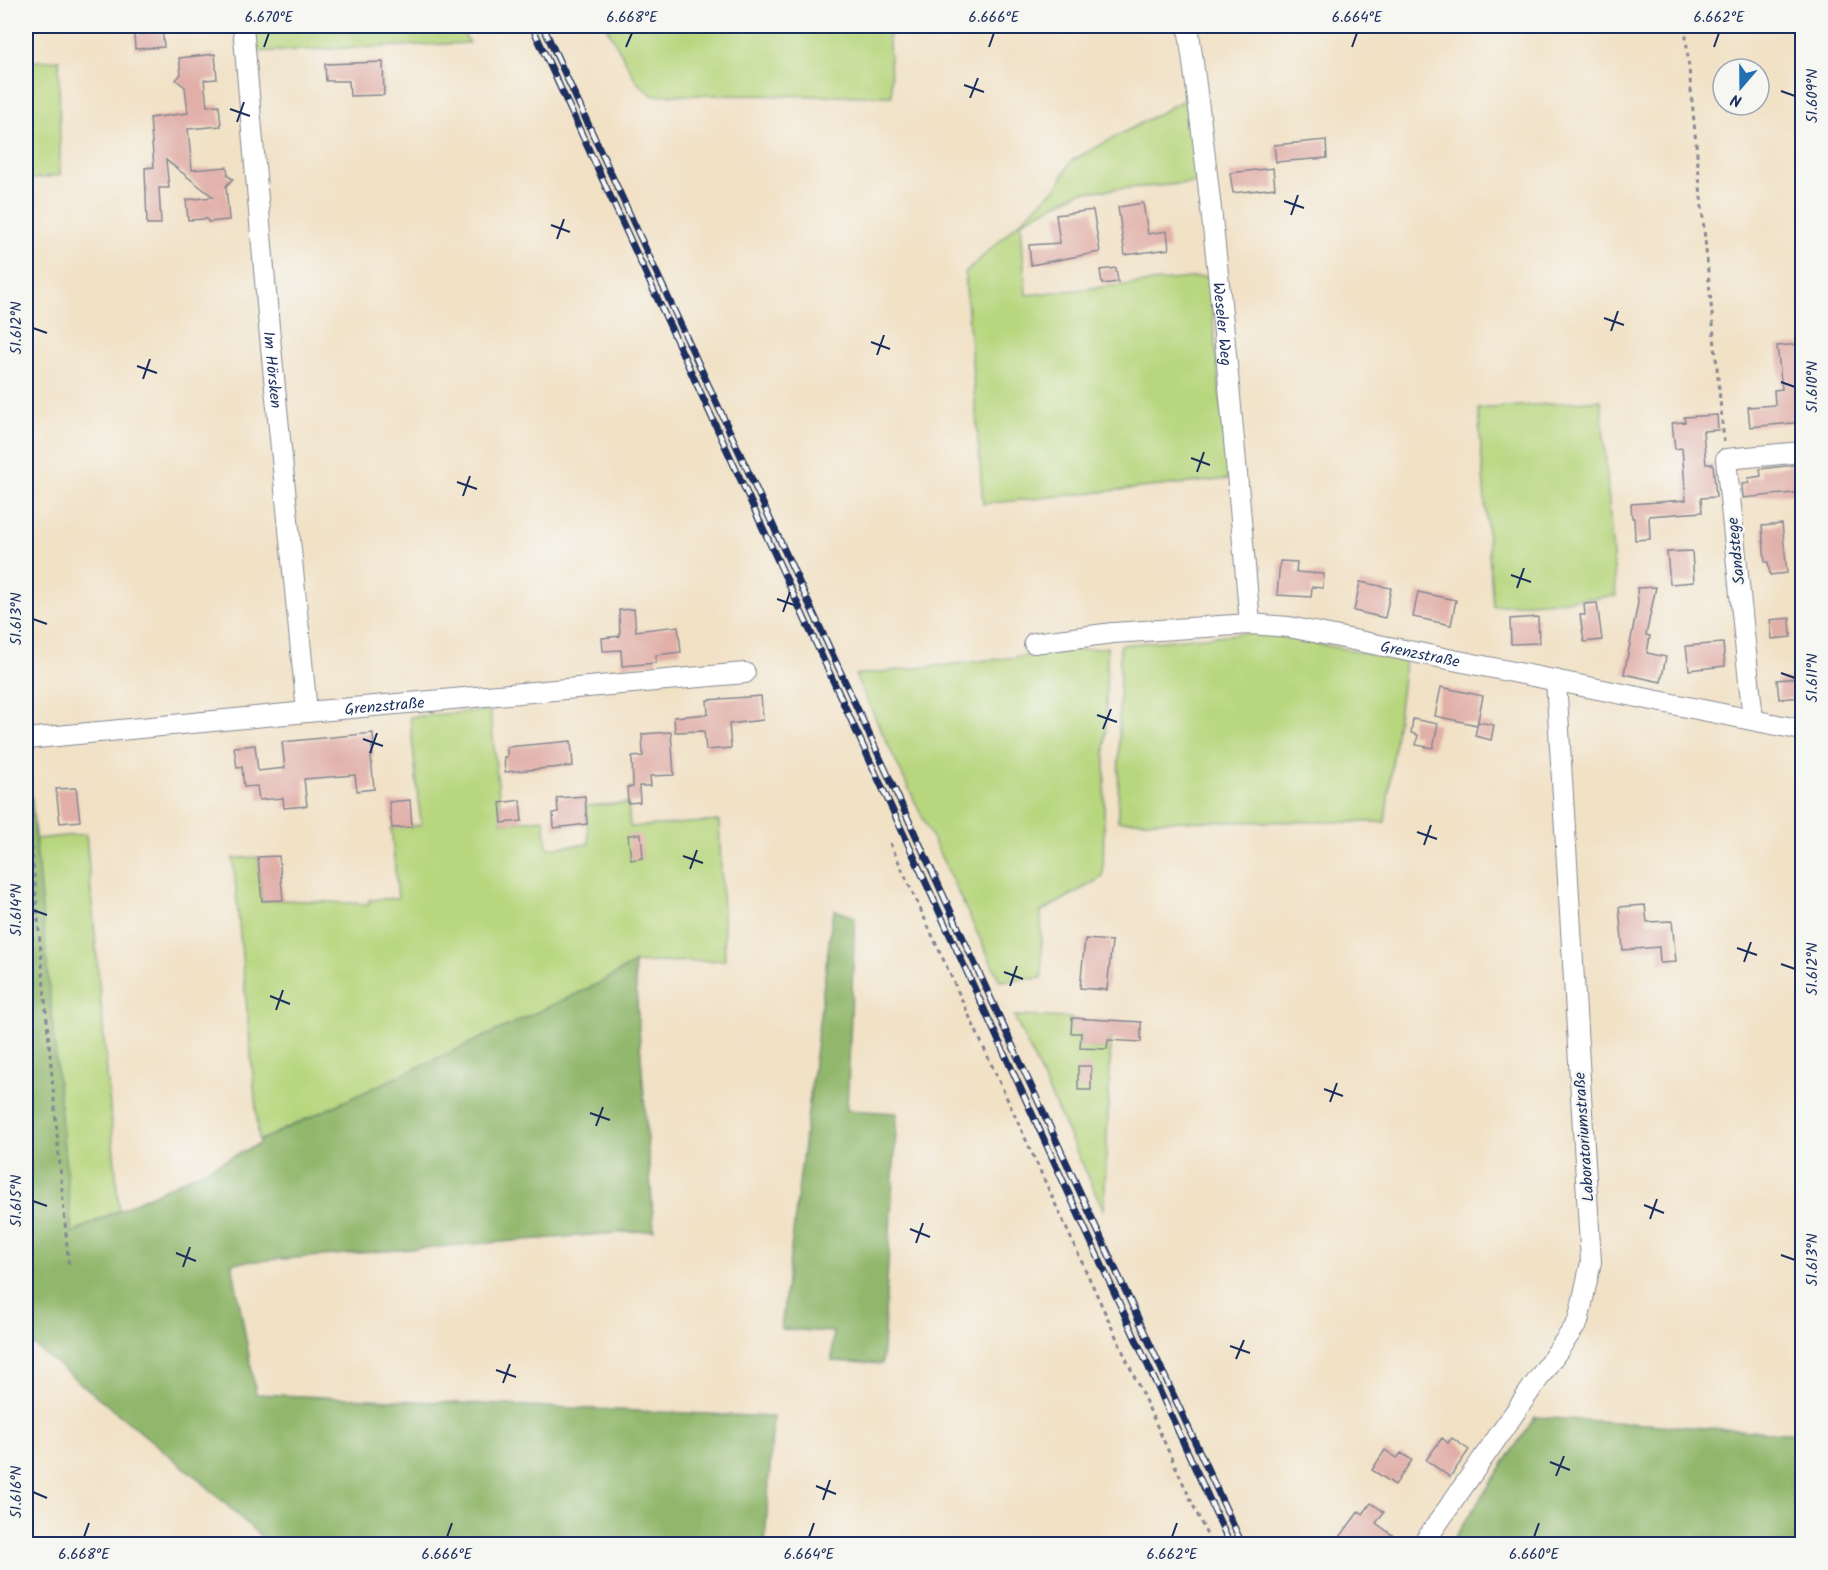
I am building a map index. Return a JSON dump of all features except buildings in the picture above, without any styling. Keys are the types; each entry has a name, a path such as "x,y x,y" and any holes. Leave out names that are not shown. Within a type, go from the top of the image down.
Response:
{"street":[{"name":"Im Hörsken","path":"243,26 307,712"},
{"name":"Weseler Weg","path":"1188,26 1199,100 1218,276 1250,624"},
{"path":"1725,459 1803,452"},
{"name":"Sandstege","path":"1725,459 1753,720"},
{"name":"Grenzstraße","path":"1034,643 1113,633 1250,624 1289,627 1803,730"},
{"name":"Grenzstraße","path":"26,739 745,674"},
{"name":"Laboratoriumstraße","path":"1423,1545 1578,1322 1591,1262 1556,680"}],"path":[{"path":"1685,26 1725,459"},
{"path":"26,784 69,1268"},
{"path":"890,843 1211,1545"}],"green space":[{"path":"252,26 460,26 469,43 254,52"},
{"path":"606,26 888,26 892,96 652,95 637,82"},
{"path":"59,60 60,175 26,180 26,62"},
{"path":"1191,96 1204,182 1080,192 1021,222 1026,295 1209,276 1228,479 983,504 965,273 1057,187 1071,161"},
{"path":"1601,400 1616,596 1493,606 1478,409"},
{"path":"1258,632 1405,661 1385,822 1118,821 1120,645"},
{"path":"1107,647 1103,877 1041,912 1042,978 1000,981 855,675"},
{"path":"490,710 502,823 544,819 547,848 589,844 586,806 628,803 630,827 719,821 725,960 634,963 602,982 259,1141 233,858 258,857 262,901 369,904 369,900 398,898 391,828 421,825 410,717"},
{"path":"28,760 72,1233 259,1144 259,1141 602,982 634,963 654,1230 232,1263 256,1394 773,1417 765,1544 269,1544 201,1481 26,1339 26,761"},
{"path":"86,834 119,1210 71,1233 35,839"},
{"path":"835,910 855,917 847,1110 897,1113 882,1364 832,1361 833,1332 781,1329 832,918"},
{"path":"1014,1016 1072,1018 1071,1032 1081,1033 1080,1047 1107,1049 1108,1040 1111,1040 1104,1211"},
{"path":"1535,1417 1802,1434 1802,1544 1450,1544"}],"railway":[{"path":"532,26 1230,1544"},
{"path":"543,26 1242,1544"}]}
